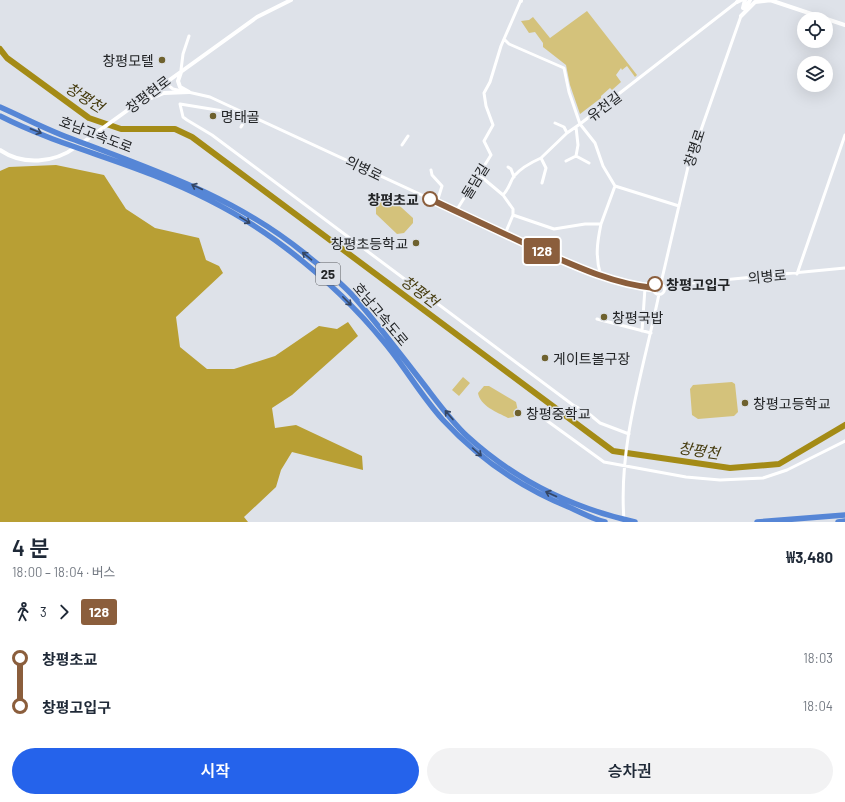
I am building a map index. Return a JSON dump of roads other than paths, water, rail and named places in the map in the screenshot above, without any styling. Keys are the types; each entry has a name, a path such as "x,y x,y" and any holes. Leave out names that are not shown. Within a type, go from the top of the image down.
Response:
{"highway":[{"name":"호남고속도로","path":"0,107 73,140 196,186 254,217 304,252 352,295 448,414 467,435 483,449 518,476 545,491 600,514 635,522"},
{"name":"호남고속도로","path":"0,116 60,141 154,176 218,204 254,226 276,241 325,281 364,319 385,342 442,419 479,454 502,472 541,496 602,521"},
{"path":"757,522 845,515"},
{"path":"838,522 845,522"}],"main road":[{"name":"창평현로","path":"0,150 16,158 28,161 46,161 69,152 186,66 257,17 291,0"},
{"path":"741,16 745,0"},
{"path":"741,16 750,0"},
{"path":"741,16 755,2 772,0 845,25"},
{"path":"186,66 180,73 178,81 181,88 190,92"},
{"path":"133,106 164,94 190,92"}],"street":[{"path":"503,195 509,189 514,177 541,158 567,133 580,124 569,92 564,68 509,44 505,40 521,0"},
{"name":"유천길","path":"615,186 601,160 595,143 580,124 739,1"},
{"name":"창평로","path":"661,284 688,167 741,16"},
{"path":"181,70 183,54 189,36"},
{"name":"돌담길","path":"456,211 491,155 484,141 493,125 486,106 484,93 490,82 505,40"},
{"name":"의병로","path":"164,82 173,89 210,97 505,234 601,276 646,288 654,288"},
{"path":"241,127 248,115 180,104 183,117 187,120 212,135 573,405 588,413 600,423 629,436"},
{"path":"555,123 564,127 567,133"},
{"path":"576,127 578,145 576,156"},
{"path":"797,274 845,135"},
{"path":"402,145 408,136"},
{"path":"566,161 576,156"},
{"path":"576,156 589,163"},
{"path":"541,158 546,168 542,183"},
{"path":"508,167 511,169 514,177"},
{"path":"431,170 432,175 442,186 436,202"},
{"path":"478,174 503,195 513,209 513,215 505,234"},
{"path":"601,276 597,264 596,245 600,224 615,186 679,206"},
{"path":"513,215 554,229 585,224 600,224"},
{"name":"의병로","path":"665,289 671,285 797,274 845,268"},
{"path":"657,283 661,284 665,289 664,292 659,294 655,293 654,288 657,283"},
{"path":"642,331 646,288"},
{"path":"624,522 624,466 659,294"},
{"path":"598,318 651,333"},
{"path":"546,420 598,458 610,464 686,477 720,480 751,480 763,478 788,470 845,441"}],"waterway":[{"name":"창평천","path":"0,49 7,58 89,118 121,129 175,129 192,137 613,451 730,468 779,464 845,425"}],"place":[{"name":"창평모텔","path":"162,60"},
{"name":"명태골","path":"213,116"},
{"name":"창평초교","path":"430,199"},
{"name":"창평초등학교","path":"416,243"},
{"name":"창평고입구","path":"655,284"},
{"name":"창평국밥","path":"604,317"},
{"name":"게이트볼구장","path":"545,358"},
{"name":"창평고등학교","path":"745,403"},
{"name":"창평중학교","path":"518,413"}]}
